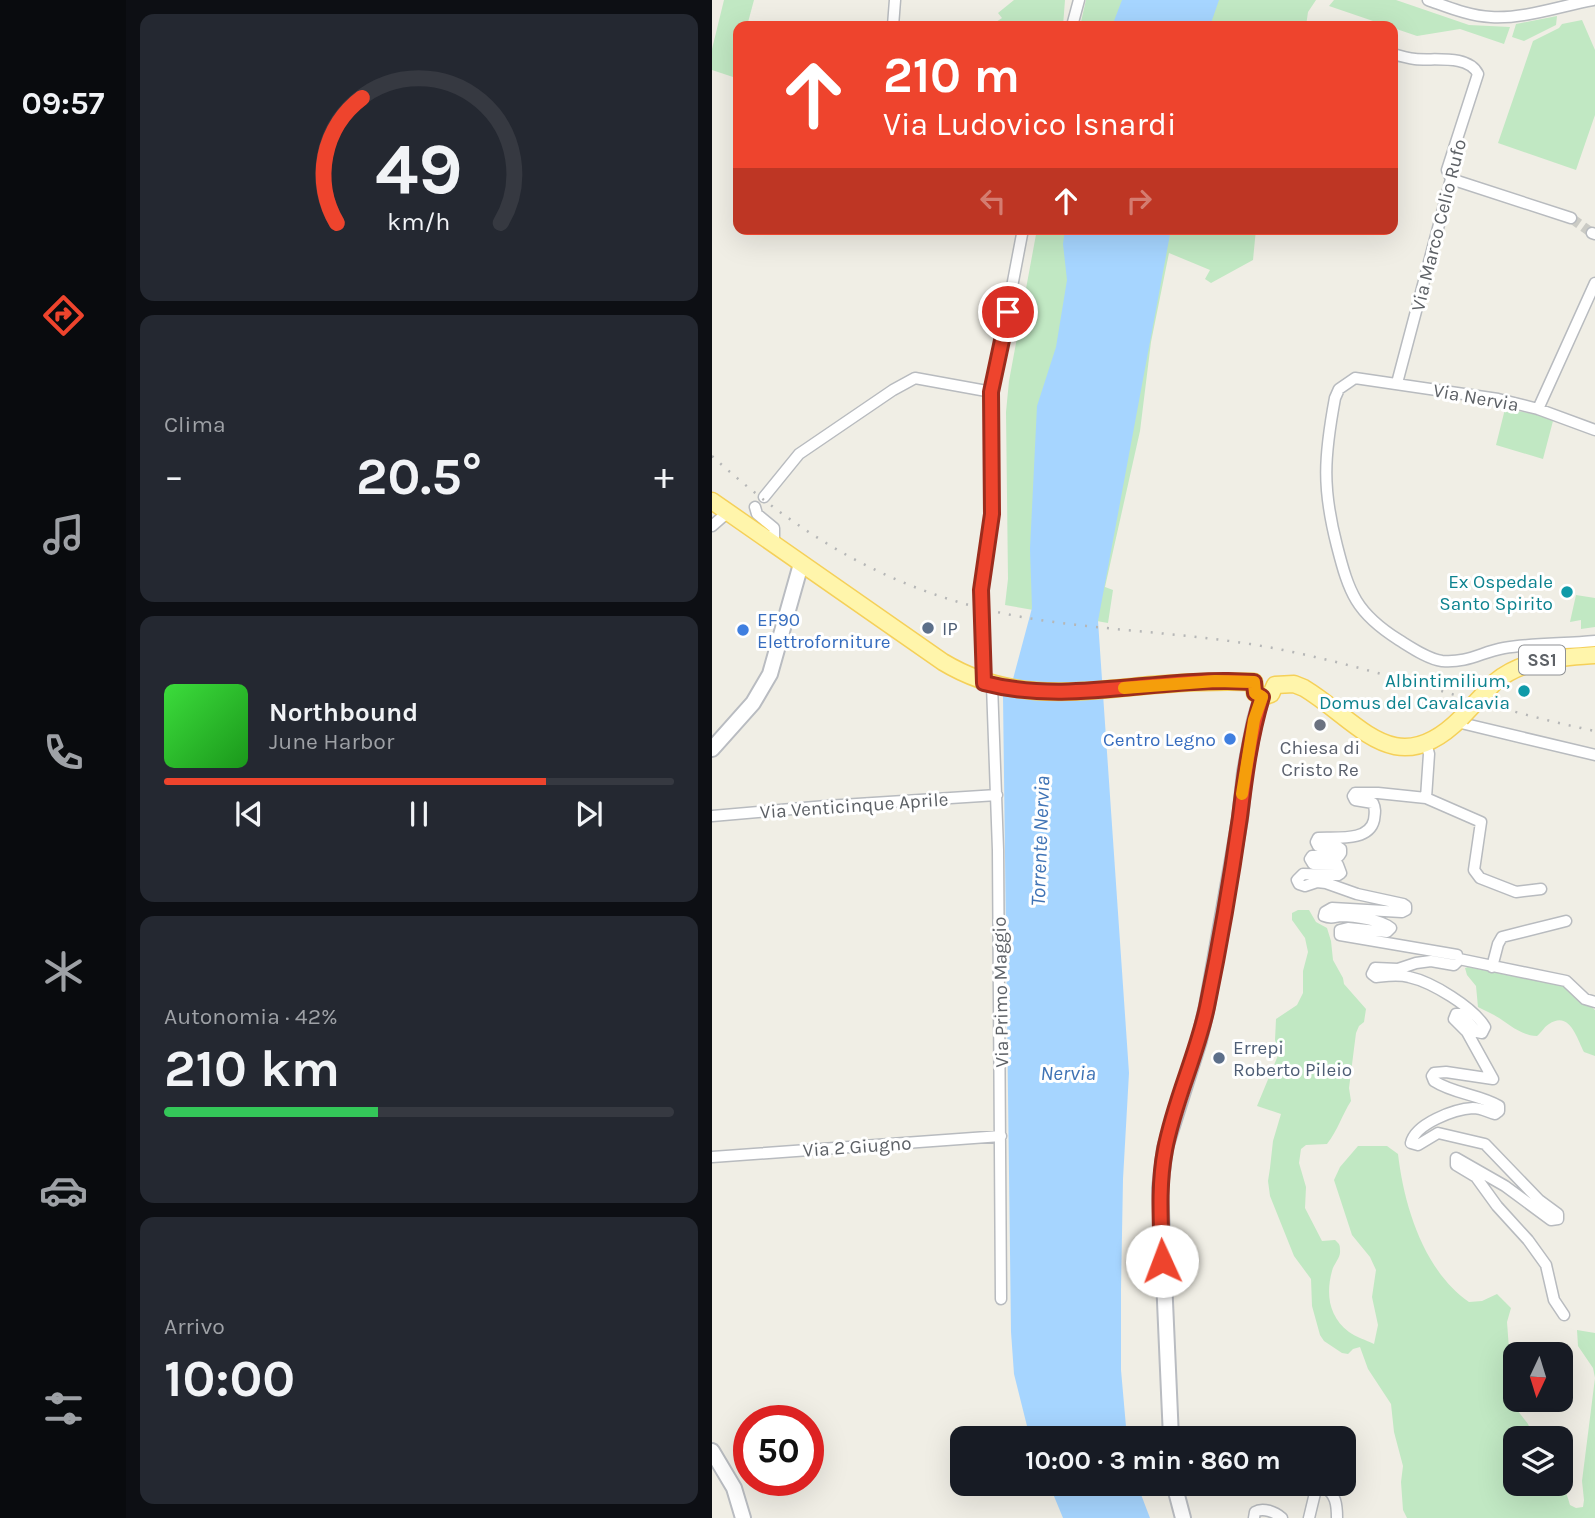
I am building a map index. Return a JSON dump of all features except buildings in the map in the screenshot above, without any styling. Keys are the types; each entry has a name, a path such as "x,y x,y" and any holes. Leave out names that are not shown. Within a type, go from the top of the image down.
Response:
{"main road":[{"path":"712,501 943,662 991,685 1032,692 1215,681 1257,691"},
{"path":"712,750 753,703 770,674 801,564"},
{"name":"SS1","path":"1426,743 1441,736 1495,682 1512,670 1531,662 1595,655"},
{"path":"1170,1426 1160,1188 1165,1148 1199,1041 1214,969 1254,720 1258,677 1271,678 1275,685 1295,684 1304,688 1367,736 1379,742 1402,746 1426,743"},
{"path":"712,1451 734,1488 743,1518"},
{"path":"1177,1496 1183,1518"}],"street":[{"path":"893,21 895,0"},
{"path":"1073,21 1078,0"},
{"path":"1428,0 1491,17 1593,0"},
{"name":"Via Marco Celio Rufo","path":"1397,383 1450,179 1447,170 1477,79 1477,70 1446,59 1419,59 1398,55"},
{"path":"1450,179 1571,218"},
{"name":"Via Primo Maggio","path":"1001,1299 997,795 991,685 981,590 992,514 991,392 1022,235"},
{"path":"1538,409 1595,283"},
{"path":"764,497 799,454 915,378 991,392"},
{"name":"Via Nervia","path":"1595,430 1538,409 1498,399 1355,378 1339,389 1335,398 1325,473 1329,515 1347,585 1360,607 1389,634 1441,661 1471,659 1503,648 1595,641"},
{"path":"755,507 757,514 773,525 774,545"},
{"path":"712,526 728,512"},
{"path":"1459,720 1595,755"},
{"path":"1426,743 1429,754 1426,798"},
{"path":"1542,889 1516,892 1480,878 1474,870 1481,822 1426,798 1378,793 1355,793 1353,796 1355,800 1374,803 1376,808 1373,824 1368,831 1354,837 1318,838 1316,842 1318,846 1338,847 1341,853 1339,856 1314,856 1309,859 1313,864 1338,865 1341,873 1303,874 1297,880 1305,886 1317,882 1326,883 1406,906 1403,912 1332,908 1325,912 1324,916 1330,919 1342,916 1389,925 1391,928 1388,932 1348,928 1340,930 1340,935 1454,953 1459,959 1566,981 1585,999 1595,1002"},
{"name":"Via Venticinque Aprile","path":"712,816 997,795"},
{"path":"1492,967 1502,937 1566,921"},
{"path":"1459,959 1453,965 1431,961 1398,969 1375,968 1372,972 1376,977 1409,976 1455,998 1476,1014 1485,1027 1484,1032 1479,1033 1461,1014 1454,1016 1467,1032 1493,1079 1446,1072 1436,1072 1432,1078 1445,1088 1486,1099 1499,1106 1499,1111 1495,1114 1475,1108 1458,1111 1421,1126 1415,1131 1411,1143 1418,1145 1438,1133 1485,1144 1540,1200 1557,1212 1558,1219 1551,1220 1505,1186 1456,1158 1456,1165 1481,1182 1497,1206 1528,1240 1546,1265 1554,1300 1564,1315"},
{"name":"Via 2 Giugno","path":"712,1157 1001,1136"},
{"path":"1309,1518 1316,1489 1323,1487 1333,1495 1337,1518"},
{"path":"1254,1518 1255,1511 1259,1509 1282,1518"}],"green space":[{"path":"724,0 754,0 748,21 733,21 733,77 712,70 712,49"},
{"path":"1014,0 1065,0 1063,21 998,21 1002,18 998,13"},
{"path":"1086,0 1316,0 1308,12 1307,21 1081,21"},
{"path":"1334,0 1396,0 1469,25 1510,27 1504,44 1460,29 1417,36 1398,30 1398,21 1373,21 1329,6"},
{"path":"1557,16 1556,25 1524,41 1512,37 1516,24"},
{"path":"1582,20 1595,50 1595,115 1576,170 1498,143 1533,41 1562,24"},
{"path":"1036,235 1255,235 1253,260 1211,283 1205,279 1210,270 1169,253 1151,342 1140,431 1105,587 1113,590 1108,623 1005,605 1008,579 1006,412 1009,381"},
{"path":"1505,409 1540,415 1553,421 1543,459 1496,445"},
{"path":"1576,595 1595,598 1595,627 1581,629 1581,620 1570,622"},
{"path":"1309,910 1316,922 1327,928 1333,960 1344,984 1366,1009 1364,1022 1356,1033 1349,1088 1351,1101 1327,1144 1306,1145 1301,1149 1299,1163 1306,1187 1305,1208 1322,1241 1335,1240 1340,1246 1329,1288 1330,1304 1337,1319 1349,1332 1374,1344 1378,1325 1372,1297 1376,1270 1370,1257 1352,1235 1334,1180 1340,1167 1358,1146 1387,1146 1398,1154 1411,1216 1428,1255 1440,1273 1453,1289 1469,1302 1482,1301 1497,1294 1511,1308 1507,1322 1508,1342 1503,1342 1503,1412 1519,1412 1529,1426 1503,1426 1503,1496 1567,1496 1570,1505 1583,1507 1582,1481 1595,1378 1595,1518 1407,1518 1403,1510 1403,1466 1394,1432 1391,1404 1368,1369 1360,1347 1348,1354 1342,1353 1324,1341 1320,1335 1312,1306 1311,1279 1294,1256 1270,1196 1268,1181 1273,1141 1281,1114 1257,1106 1279,1053 1275,1040 1276,1019 1297,1005 1303,993 1303,971 1308,952 1305,938 1292,920 1292,913"},
{"path":"1465,968 1522,978 1559,981 1595,1010 1595,1056 1584,1052 1567,1023 1556,1021 1537,1036 1531,1035 1478,1007 1476,986"},
{"path":"1577,1330 1595,1333 1595,1378 1593,1368 1578,1346"}],"water":[{"path":"1122,0 1219,0 1212,21 1114,21"},
{"name":"Nervia","path":"1064,235 1170,235 1098,621 1129,1073 1121,1289 1121,1370 1126,1426 1027,1426 1014,1374 1011,1332 1003,696 1013,679 1032,608 1030,549 1037,406 1056,347 1067,280"},
{"path":"1054,1496 1142,1496 1150,1518 1063,1518"}],"tunnel":[{"path":"1571,218 1592,233"}],"railway":[{"path":"712,456 750,488 826,543 866,566 952,600 1047,621 1278,649 1595,731"}],"slow traffic":[{"path":"1124,688 1215,681 1254,682 1255,693 1262,697 1254,720 1242,794"}],"place":[{"name":"Ex Ospedale Santo Spirito","path":"1567,592"},
{"name":"IP","path":"928,628"},
{"name":"EF90 Elettroforniture","path":"743,630"},
{"name":"Albintimilium, Domus del Cavalcavia","path":"1524,691"},
{"name":"Chiesa di Cristo Re","path":"1320,725"},
{"name":"Centro Legno","path":"1230,739"},
{"name":"Errepi Roberto Pileio","path":"1219,1058"}],"route":[{"path":"1008,312 991,392 992,514 981,590 984,683 1012,690 1051,692 1215,681 1254,682 1255,693 1262,697 1254,720 1240,819 1207,1006 1199,1041 1165,1148 1160,1188 1162,1261"}],"water label":[{"name":"Torrente Nervia","path":"1040,841"}]}
